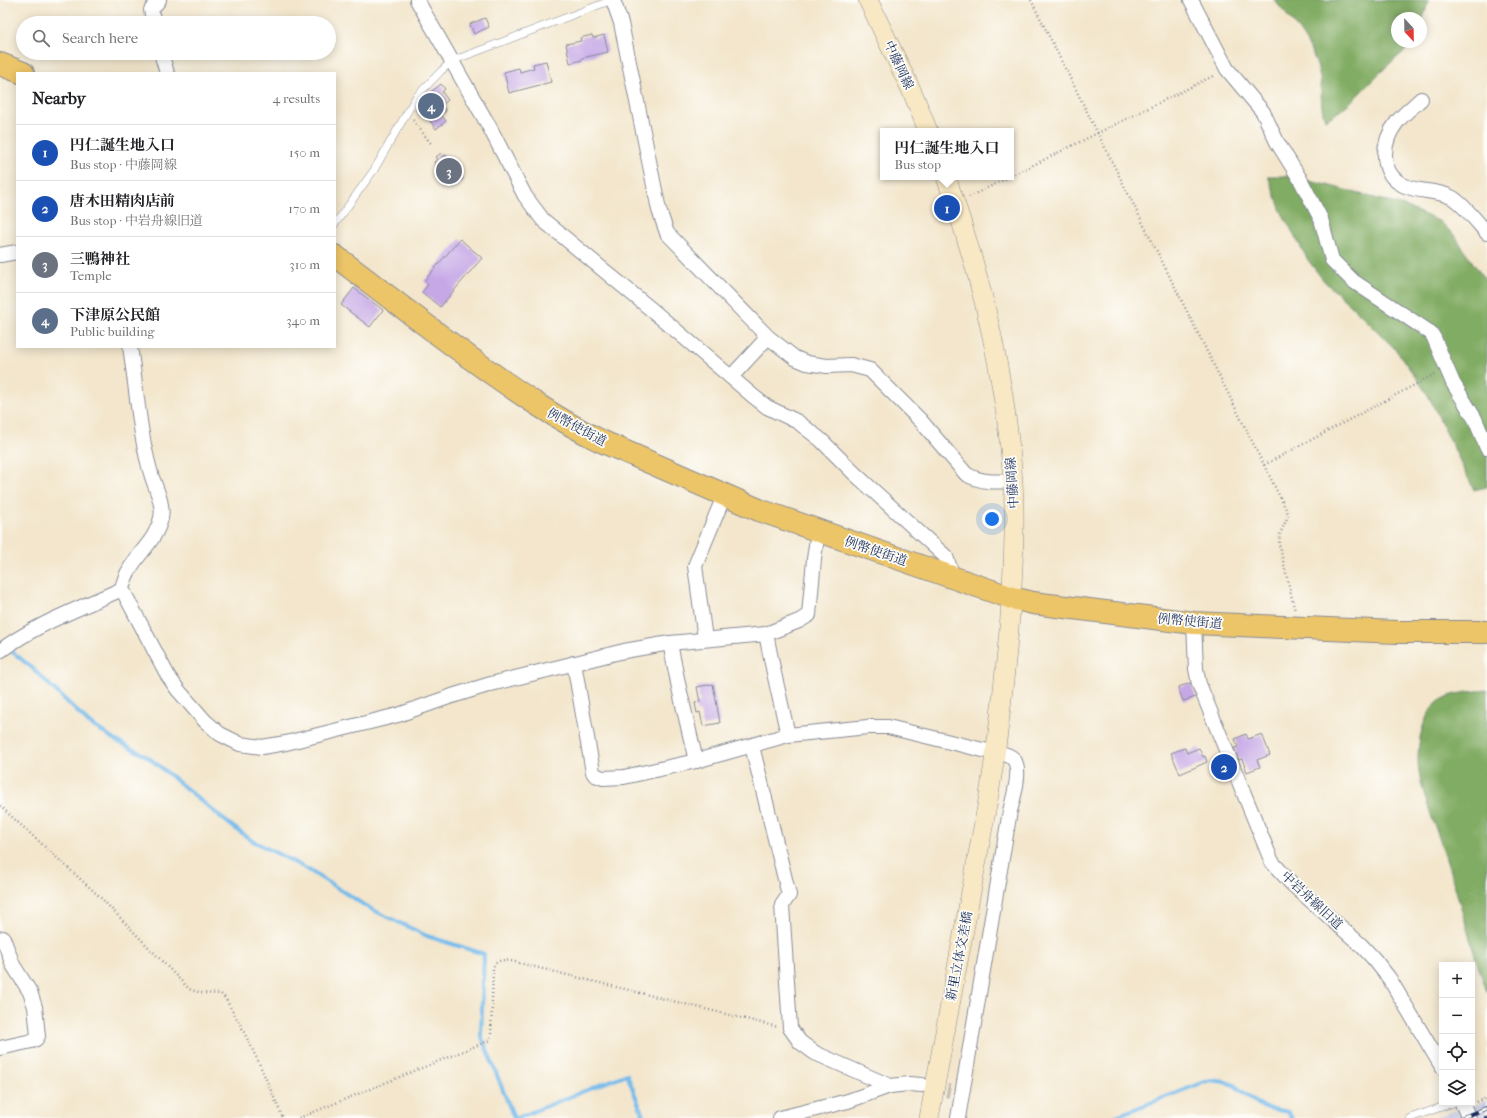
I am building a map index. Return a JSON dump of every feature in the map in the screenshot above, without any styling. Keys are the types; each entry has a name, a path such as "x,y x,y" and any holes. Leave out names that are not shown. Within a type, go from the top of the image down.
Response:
{"main road":[{"name":"中藤岡線","path":"868,0 914,96 927,128"},
{"path":"0,64 20,72"},
{"name":"中藤岡線","path":"947,180 956,203 981,287 994,339 1013,481 1014,546 1012,598 1005,675 996,752 989,795"},
{"name":"例幣使街道","path":"336,257 462,352 522,395 577,429 724,496 759,510 1012,598 1061,607 1194,623 1397,632 1487,632"},
{"name":"新里立体交差橋","path":"929,1118 989,795"}],"street":[{"path":"152,16 151,10 159,0"},
{"path":"417,0 490,128 525,196 543,220 767,407 798,422 821,440 946,557 954,578"},
{"path":"613,0 621,23 659,210 667,233 768,337 795,358 806,363 827,366 851,365 870,370 922,421 966,474 982,481 1013,481"},
{"path":"1191,0 1227,69 1263,112 1278,142 1300,179 1321,219 1332,260 1353,281 1431,333 1453,383 1475,419 1487,448"},
{"path":"163,60 167,72"},
{"path":"1422,99 1397,121 1387,138 1384,155 1387,168 1393,178 1403,185 1452,198 1459,203 1487,233"},
{"path":"0,256 16,252"},
{"path":"731,377 768,337"},
{"path":"130,348 144,447 161,507 162,516 158,529 127,571 122,589 168,676 178,690 205,722 220,734 240,744 262,747 286,743 398,715 491,684 624,651 670,643 766,634 809,615 818,531"},
{"path":"705,639 695,566 724,496"},
{"path":"0,651 10,643 29,632 122,589"},
{"name":"中岩舟線旧道","path":"1194,623 1196,669 1199,684 1272,862 1292,884 1374,959 1389,978 1439,1062"},
{"path":"766,634 788,735"},
{"path":"670,643 696,761"},
{"path":"574,663 595,775 603,778 624,777 696,761 788,735 868,727 888,727 996,752 1011,757 1016,762 1018,769 1016,783 955,1092 958,1118"},
{"path":"752,746 789,896 782,905 790,1028 800,1042 815,1053 890,1086"},
{"path":"0,1048 32,1041 38,1036 36,1007 30,992 13,965 3,938"},
{"path":"780,1118 848,1101 890,1086 909,1084 922,1086"},
{"path":"1463,1106 1469,1118"}],"lane":[{"path":"336,223 374,170 407,110 416,97 452,61 613,0"},
{"path":"1410,1118 1444,1106"}],"path":[{"path":"1031,0 1287,511 1288,516 1280,534 1279,544 1299,627"},
{"path":"1014,174 1098,134 1227,69"},
{"path":"407,110 432,145"},
{"path":"956,203 1002,180"},
{"path":"1264,465 1446,368"},
{"path":"0,806 99,896 186,986 192,990 202,993 221,994 225,998 240,1024 259,1063 283,1118"},
{"path":"299,1118 488,1041 491,1036 493,968 495,963 502,960 511,960 783,1029 790,1028"}],"shaded area":[{"path":"1487,1101 1487,1118 1477,1118 1472,1106"},
{"path":"1460,1109 1464,1118 1434,1118"}],"green space":[{"path":"1274,0 1429,0 1425,12 1391,12 1391,48 1409,48 1387,66 1349,104 1325,120 1323,115 1320,77 1317,66 1308,45 1289,17"},
{"path":"1268,176 1287,176 1327,185 1404,206 1441,222 1454,235 1487,283 1487,487 1474,490 1429,397 1396,350 1324,281 1308,260 1281,211"},
{"path":"1487,690 1487,992 1449,868 1424,794 1419,773 1418,759 1419,745 1424,723 1435,705 1446,697 1467,692"}],"building":[{"path":"485,18 489,27 474,34 470,24"},
{"path":"592,35 593,38 604,35 608,52 582,58 582,60 570,63 566,44 581,41 580,38"},
{"path":"546,61 551,82 509,93 504,72 519,68 520,72 534,68 533,64"},
{"path":"441,84 445,89 442,92 448,100 442,105 446,111 441,115 446,121 436,129 425,114 422,117 416,110 420,106 417,103"},
{"path":"441,153 443,157 446,155 463,179 453,187 434,162 438,159 436,157"},
{"path":"460,239 482,258 440,307 422,292 428,285 424,281"},
{"path":"354,288 383,310 370,327 341,305"},
{"path":"1191,683 1196,697 1183,701 1178,687"},
{"path":"713,684 720,723 703,726 700,712 697,713 695,703 700,702 697,687"},
{"path":"1246,734 1248,739 1262,734 1270,755 1257,760 1260,767 1247,772 1242,759 1239,760 1234,748 1238,747 1235,739"},
{"path":"1185,748 1187,753 1199,748 1203,757 1205,756 1207,762 1180,774 1171,753"}],"waterway":[{"path":"0,642 31,667 89,723 115,740 148,757 251,840 307,869 369,908 427,936 484,954 481,1035 514,1118"},
{"path":"517,1118 627,1074 644,1118"},
{"path":"1111,1118 1210,1080 1234,1085 1262,1107 1288,1112 1292,1118"}],"tunnel":[{"path":"926,1086 950,1091"}],"railway":[{"path":"1461,1118 1487,1108"}],"place":[{"name":"下津原公民館","path":"431,106"},
{"name":"三鴨神社","path":"449,171"},
{"name":"円仁誕生地入口","path":"947,208"},
{"name":"唐木田精肉店前","path":"1224,767"}]}
